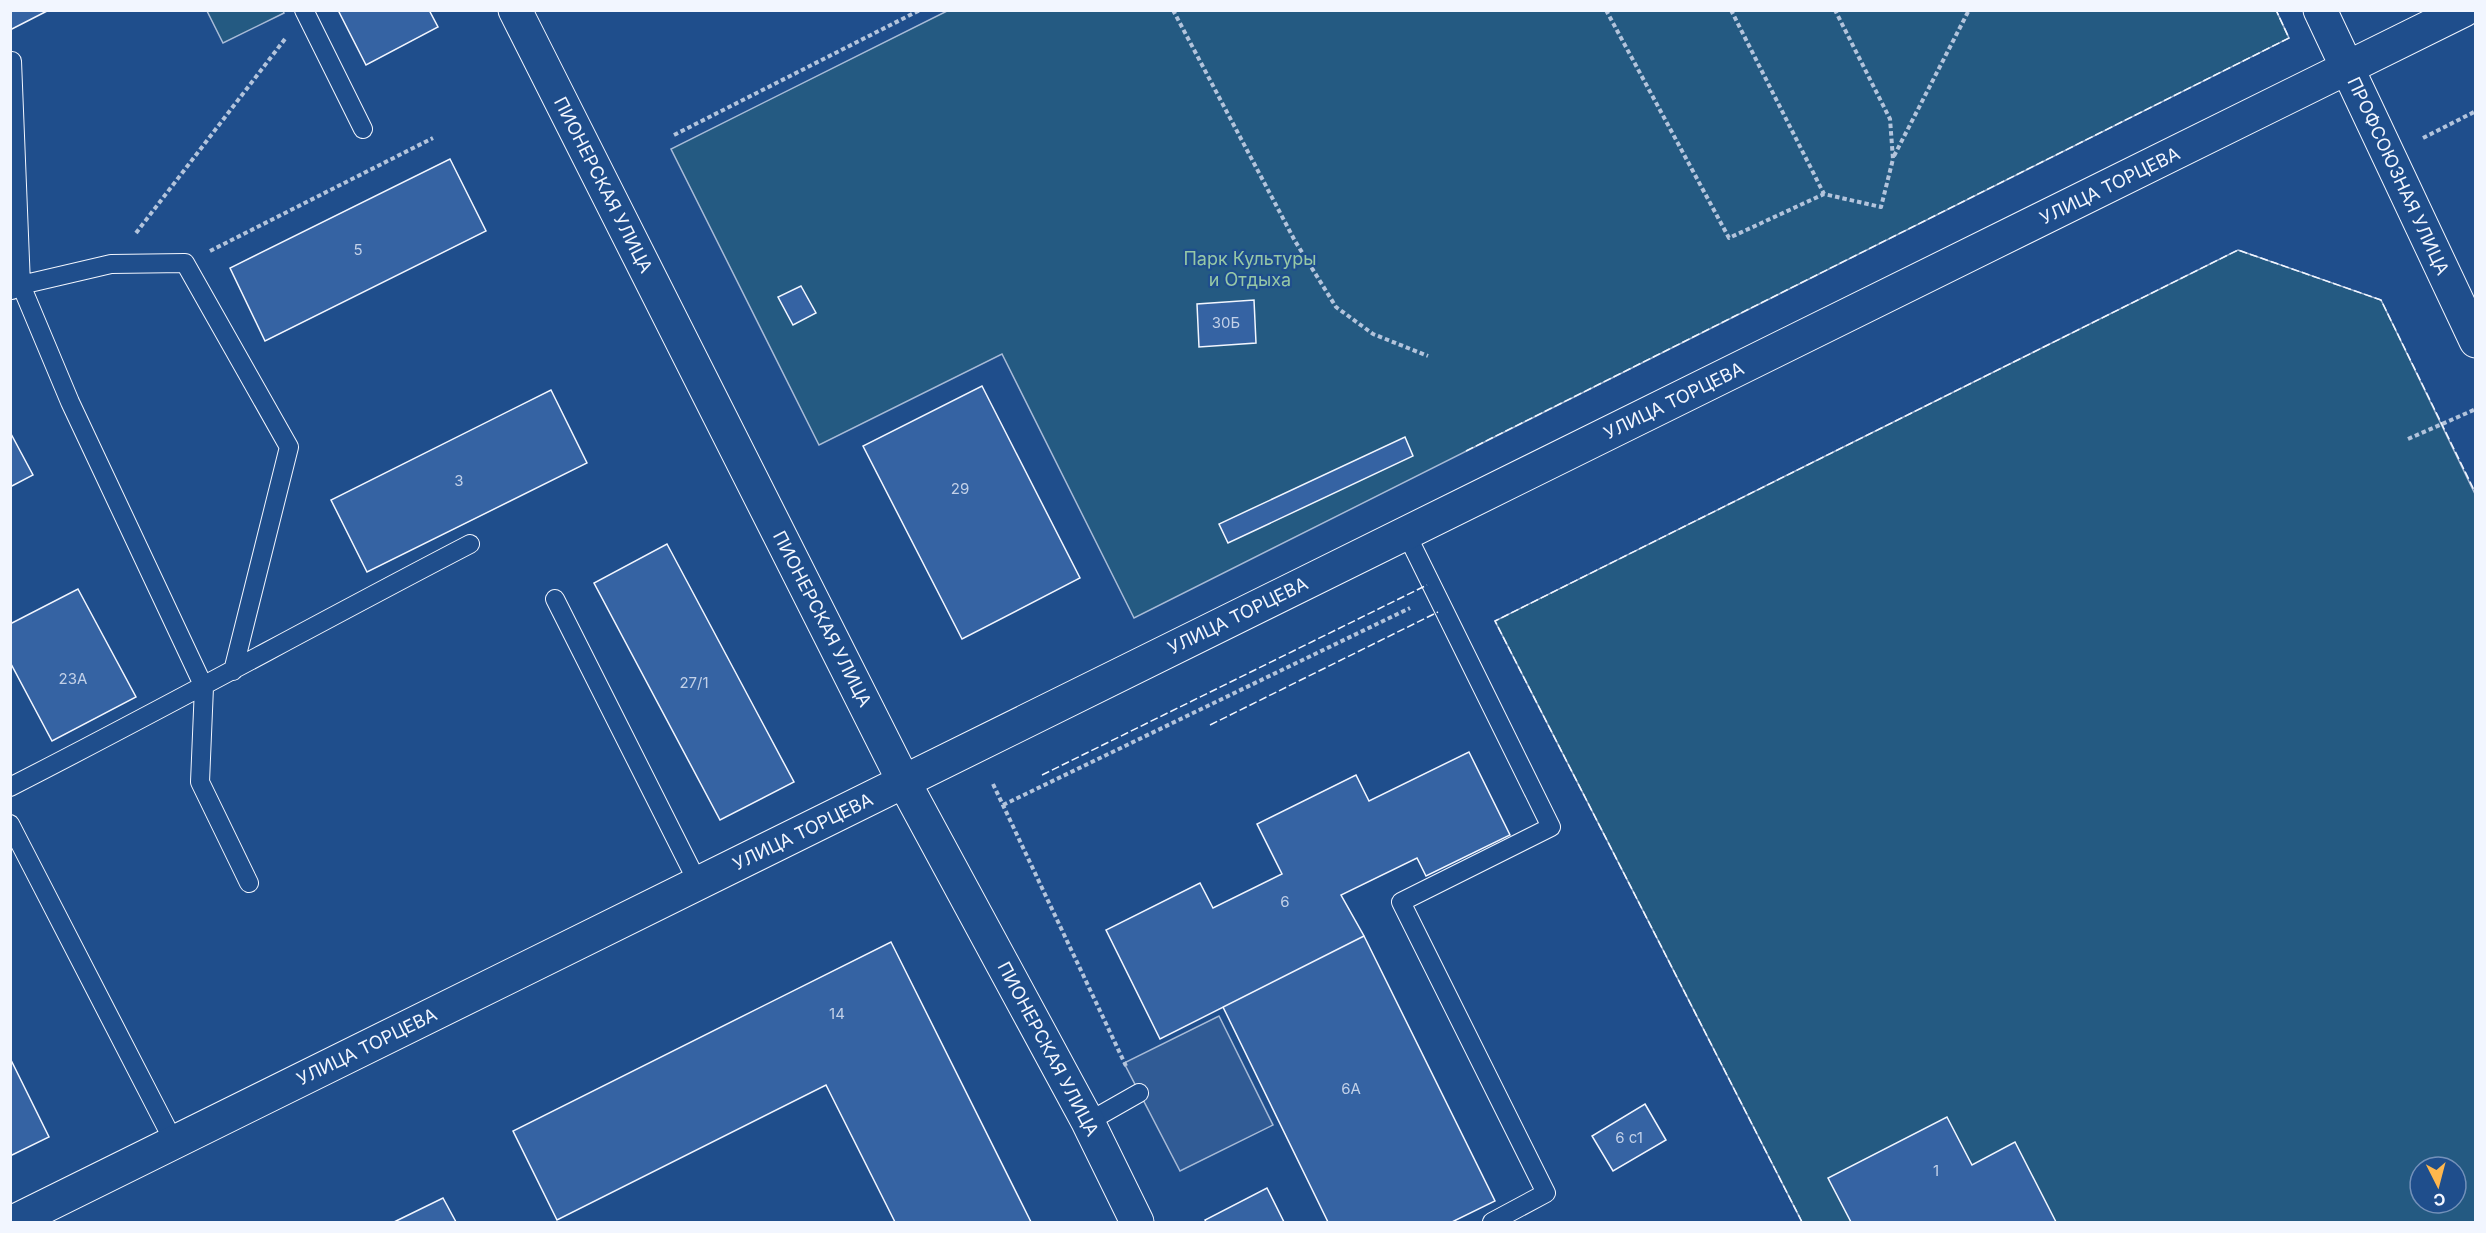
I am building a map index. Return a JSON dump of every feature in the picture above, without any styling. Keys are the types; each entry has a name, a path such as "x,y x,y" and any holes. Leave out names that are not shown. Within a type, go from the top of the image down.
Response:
{"street":[{"name":"ПИОНЕРСКАЯ УЛИЦА","path":"515,10 904,782 1088,1122 1135,1222"},
{"name":"ПРОФСОЮЗНАЯ УЛИЦА","path":"2320,10 2475,341"},
{"name":"УЛИЦА ТОРЦЕВА","path":"13,1222 2464,10"}],"lane":[{"path":"305,12 363,129"},
{"path":"12,61 16,288 204,687 200,782 249,883"},
{"path":"16,288 111,264 185,263 289,447 233,670"},
{"path":"1406,533 1551,827 1401,902 1546,1193 1492,1222"},
{"path":"10,787 204,687 296,634 470,544"},
{"path":"555,599 698,883"},
{"path":"10,824 174,1142"},
{"path":"1088,1122 1139,1094"}],"path":[{"path":"674,135 920,10"},
{"path":"1173,10 1295,241 1336,307 1373,334 1428,356"},
{"path":"1606,10 1729,238 1824,194 1881,207 1893,159 1969,10"},
{"path":"1731,10 1824,194"},
{"path":"1835,10 1890,119 1893,159"},
{"path":"111,264 305,12"},
{"path":"185,263 433,138"},
{"path":"2408,439 2475,409"},
{"path":"1003,805 1437,594"},
{"path":"993,784 1139,1094"}],"green space":[{"path":"283,10 284,13 223,43 207,11"},
{"name":"Парк Культуры и Отдыха","path":"2276,10 2289,38 1134,618 1002,354 819,445 671,149 947,11"},
{"path":"2238,250 2381,300 2475,494 2475,1222 1802,1222 1495,621"}],"shaded area":[{"path":"1219,1016 1273,1125 1180,1171 1124,1063"}],"building":[{"path":"10,10 49,10 10,30"},
{"path":"338,10 429,10 438,27 366,65"},
{"path":"450,159 486,231 265,341 230,268"},
{"path":"801,286 816,313 793,325 778,297"},
{"path":"1254,300 1256,343 1199,347 1197,304"},
{"path":"982,386 1080,578 962,639 863,446"},
{"path":"551,390 587,463 367,572 331,500"},
{"path":"10,432 33,475 10,487"},
{"path":"1405,437 1413,456 1228,543 1219,524"},
{"path":"667,544 794,782 720,820 594,583"},
{"path":"78,589 136,697 52,741 10,662 10,624"},
{"path":"1469,752 1510,835 1426,876 1417,858 1341,895 1364,936 1160,1039 1106,930 1200,883 1213,908 1282,874 1257,824 1356,775 1369,801"},
{"path":"1364,936 1495,1201 1452,1222 1328,1222 1223,1007"},
{"path":"891,942 1031,1222 895,1222 826,1085 557,1220 513,1131"},
{"path":"10,1058 49,1137 10,1156"},
{"path":"1645,1104 1666,1140 1613,1171 1592,1136"},
{"path":"1947,1117 1972,1165 2015,1142 2056,1222 1851,1222 1828,1178"},
{"path":"1267,1188 1284,1222 1206,1222 1205,1220"},
{"path":"443,1198 456,1222 394,1222"}],"fence":[{"path":"1466,451 2289,38 2276,10"},
{"path":"1802,1222 1495,621 2238,250 2381,300 2476,494"},
{"path":"1042,775 1427,585"},
{"path":"1210,725 1438,612"}]}
